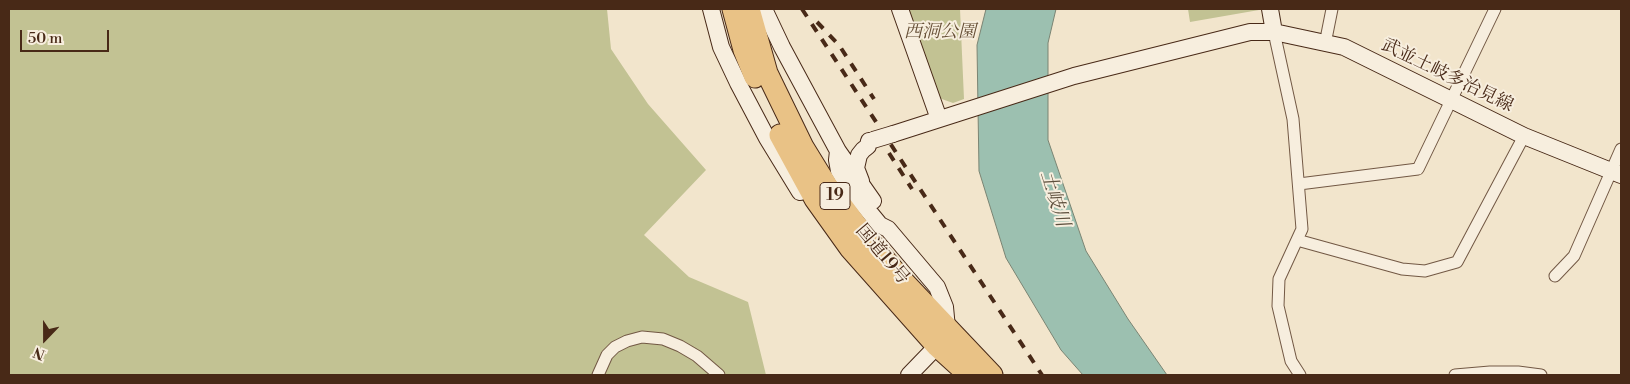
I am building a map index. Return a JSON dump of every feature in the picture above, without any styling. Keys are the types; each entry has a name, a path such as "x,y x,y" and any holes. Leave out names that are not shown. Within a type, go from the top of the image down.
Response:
{"highway":[{"name":"国道19号","path":"733,9 803,147 827,186 856,226 900,278 969,375"},
{"name":"国道19号","path":"749,9 751,46 768,110 815,199 850,248 942,337 992,375"}],"main road":[{"path":"711,9 721,47 767,138 801,193 830,231 850,248"},
{"path":"764,9 782,47 838,151 886,220 888,229"},
{"path":"900,9 939,119"},
{"path":"1270,9 1274,32"},
{"name":"武並土岐多治見線","path":"838,151 864,140 893,134 1074,76 1250,32 1274,32 1344,47 1524,136 1616,173"},
{"path":"863,186 856,168 860,155 871,140"},
{"path":"838,151 839,171 848,186 880,225 888,229 937,287 945,307 942,337 909,375"}],"street":[{"path":"1324,44 1332,9"},
{"path":"1299,184 1418,170 1495,9"},
{"path":"1274,32 1293,119 1302,229 1279,279 1278,306 1291,361 1300,375"},
{"path":"1297,240 1402,269 1425,271 1457,262 1524,136"},
{"path":"1555,276 1574,256 1616,173 1621,149"},
{"path":"598,375 607,355 615,347 642,337 663,339 680,346 697,356 719,375"},
{"path":"1456,375 1518,372 1541,375"}],"green space":[{"path":"9,9 607,9 611,49 648,104 706,170 644,235 689,277 748,302 766,375 9,375"},
{"name":"西洞公園","path":"908,9 960,9 964,99 953,103 939,98"},
{"path":"1188,9 1259,9 1259,10 1190,22"}],"water":[{"name":"土岐川","path":"986,9 1056,9 1048,43 1048,140 1086,251 1128,319 1167,375 1083,375 1061,350 1006,258 979,171 977,45"}],"railway":[{"path":"802,9 1042,375"},
{"path":"817,22 839,45 874,99"},
{"path":"889,153 912,189"}]}
